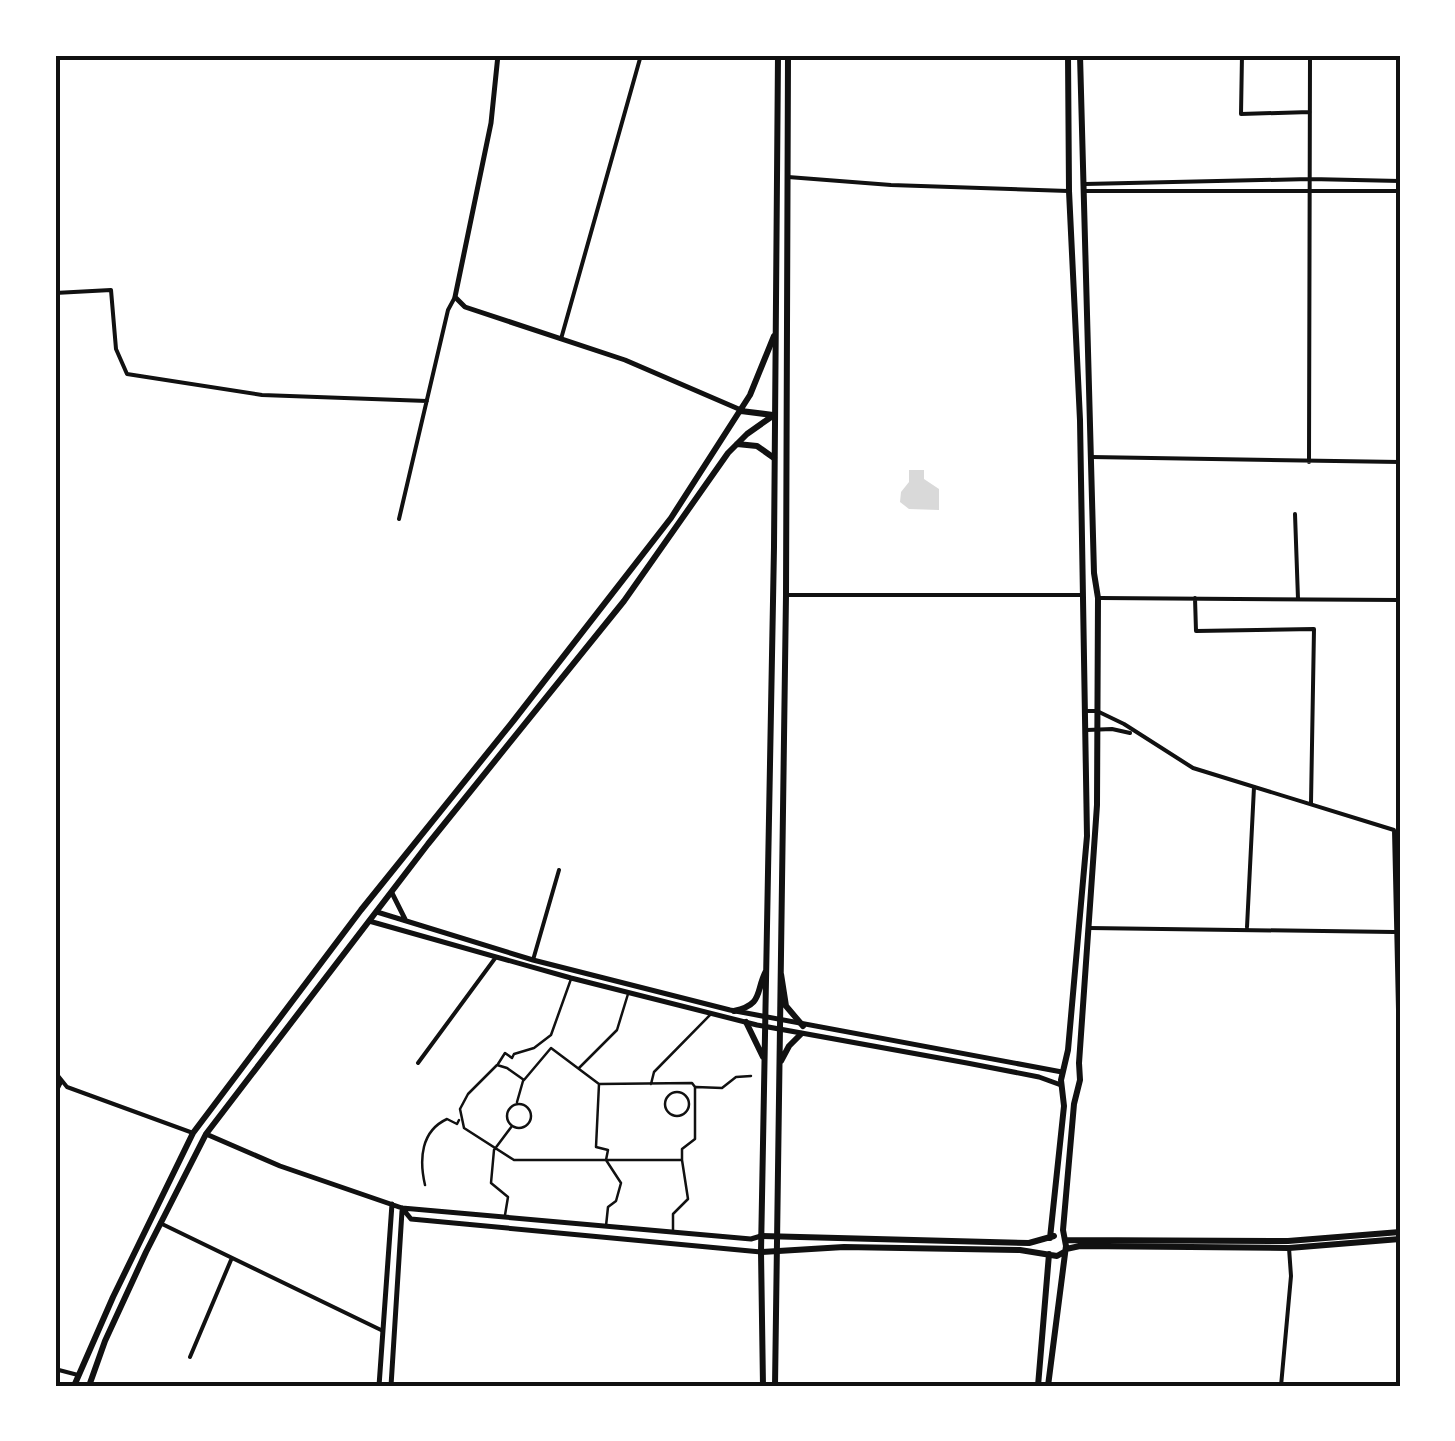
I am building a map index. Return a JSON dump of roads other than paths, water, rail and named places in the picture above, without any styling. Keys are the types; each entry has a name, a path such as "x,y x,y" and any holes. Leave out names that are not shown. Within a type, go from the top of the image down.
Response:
{"main road":[{"path":"763,1386 761,1236 778,55"},
{"path":"775,1386 786,595 788,55"},
{"path":"1038,1386 1049,1253 1046,1244 1050,1238 1087,836 1080,420 1068,55"},
{"path":"1048,1386 1065,1245 1097,805 1097,597 1080,55"},
{"path":"1070,191 1077,182 1085,188"},
{"path":"1070,191 1079,198 1085,188"},
{"path":"74,1386 193,1133 361,910 640,560 701,475 740,410 758,378 774,334"},
{"path":"740,410 785,415"},
{"path":"89,1386 106,1340 206,1134 391,892 624,601 736,444 774,415"},
{"path":"736,444 756,446 774,458"},
{"path":"1082,595 1091,588 1097,597"},
{"path":"772,600 786,595"},
{"path":"1082,595 1087,604 1097,597"},
{"path":"772,600 785,606"},
{"path":"361,910 376,912"},
{"path":"361,910 369,921"},
{"path":"734,1011 758,997 767,970"},
{"path":"778,1067 802,1030 786,1006 779,971"},
{"path":"746,1022 766,1062"},
{"path":"1065,1072 1079,1074"},
{"path":"1064,1086 1077,1087"},
{"path":"761,1236 1029,1243 1050,1238 1080,1246 1288,1245 1400,1236"},
{"path":"761,1252 844,1247 1020,1250 1057,1256 1065,1245"}],"street":[{"path":"399,518 448,310 455,297 491,123 498,55"},
{"path":"561,339 641,55"},
{"path":"1242,55 1240,114 1310,112"},
{"path":"1310,55 1310,462"},
{"path":"788,177 1070,191"},
{"path":"1085,188 1310,179 1400,181"},
{"path":"1085,188 1400,191"},
{"path":"55,293 111,290 116,350 127,374 262,395 427,402"},
{"path":"455,297 465,307 482,314 625,360 740,410"},
{"path":"1091,457 1400,462"},
{"path":"1295,514 1298,600"},
{"path":"786,595 1082,595"},
{"path":"1097,597 1400,600"},
{"path":"1195,598 1196,631 1314,629 1311,803"},
{"path":"1087,711 1124,724 1134,734 1193,768 1311,803 1400,835"},
{"path":"1087,730 1134,734"},
{"path":"1247,928 1254,788"},
{"path":"1394,830 1400,1099"},
{"path":"533,960 560,870"},
{"path":"391,892 407,921"},
{"path":"376,912 533,960 778,1020 861,1045 1038,1077 1064,1086"},
{"path":"369,921 571,978 778,1030 862,1036 1065,1072"},
{"path":"1089,928 1395,932"},
{"path":"418,1063 496,958"},
{"path":"571,978 551,1035 512,1058 505,1053 468,1094 460,1110 464,1128 514,1160 682,1160"},
{"path":"578,1069 617,1030 628,993"},
{"path":"651,1084 654,1072 711,1014"},
{"path":"861,1045 862,1036"},
{"path":"518,1104 524,1080 551,1048 599,1084 692,1083 695,1087 722,1088 736,1077 751,1076"},
{"path":"497,1066 524,1080"},
{"path":"55,1072 61,1082 77,1092 193,1133"},
{"path":"55,1094 61,1082"},
{"path":"599,1084 596,1147 608,1150 606,1160 620,1183 616,1201 608,1207 606,1227"},
{"path":"676,1084 677,1092 688,1100 688,1109 682,1116 672,1116 666,1109 665,1099 677,1092"},
{"path":"673,1233 673,1214 688,1199 682,1148 695,1139 695,1087"},
{"path":"523,1104 530,1110 531,1120 526,1127 512,1126 507,1113 513,1105 523,1104"},
{"path":"425,1185 425,1140 439,1123 447,1119 457,1124 460,1118"},
{"path":"504,1218 508,1197 491,1184 494,1150 512,1126"},
{"path":"206,1134 280,1166 402,1208 673,1233 750,1239 761,1236"},
{"path":"379,1386 392,1204"},
{"path":"402,1208 411,1219 761,1252"},
{"path":"391,1386 402,1208"},
{"path":"160,1224 382,1330"},
{"path":"1280,1386 1291,1276 1288,1245"},
{"path":"190,1357 231,1260"},
{"path":"55,1368 78,1375"}]}
